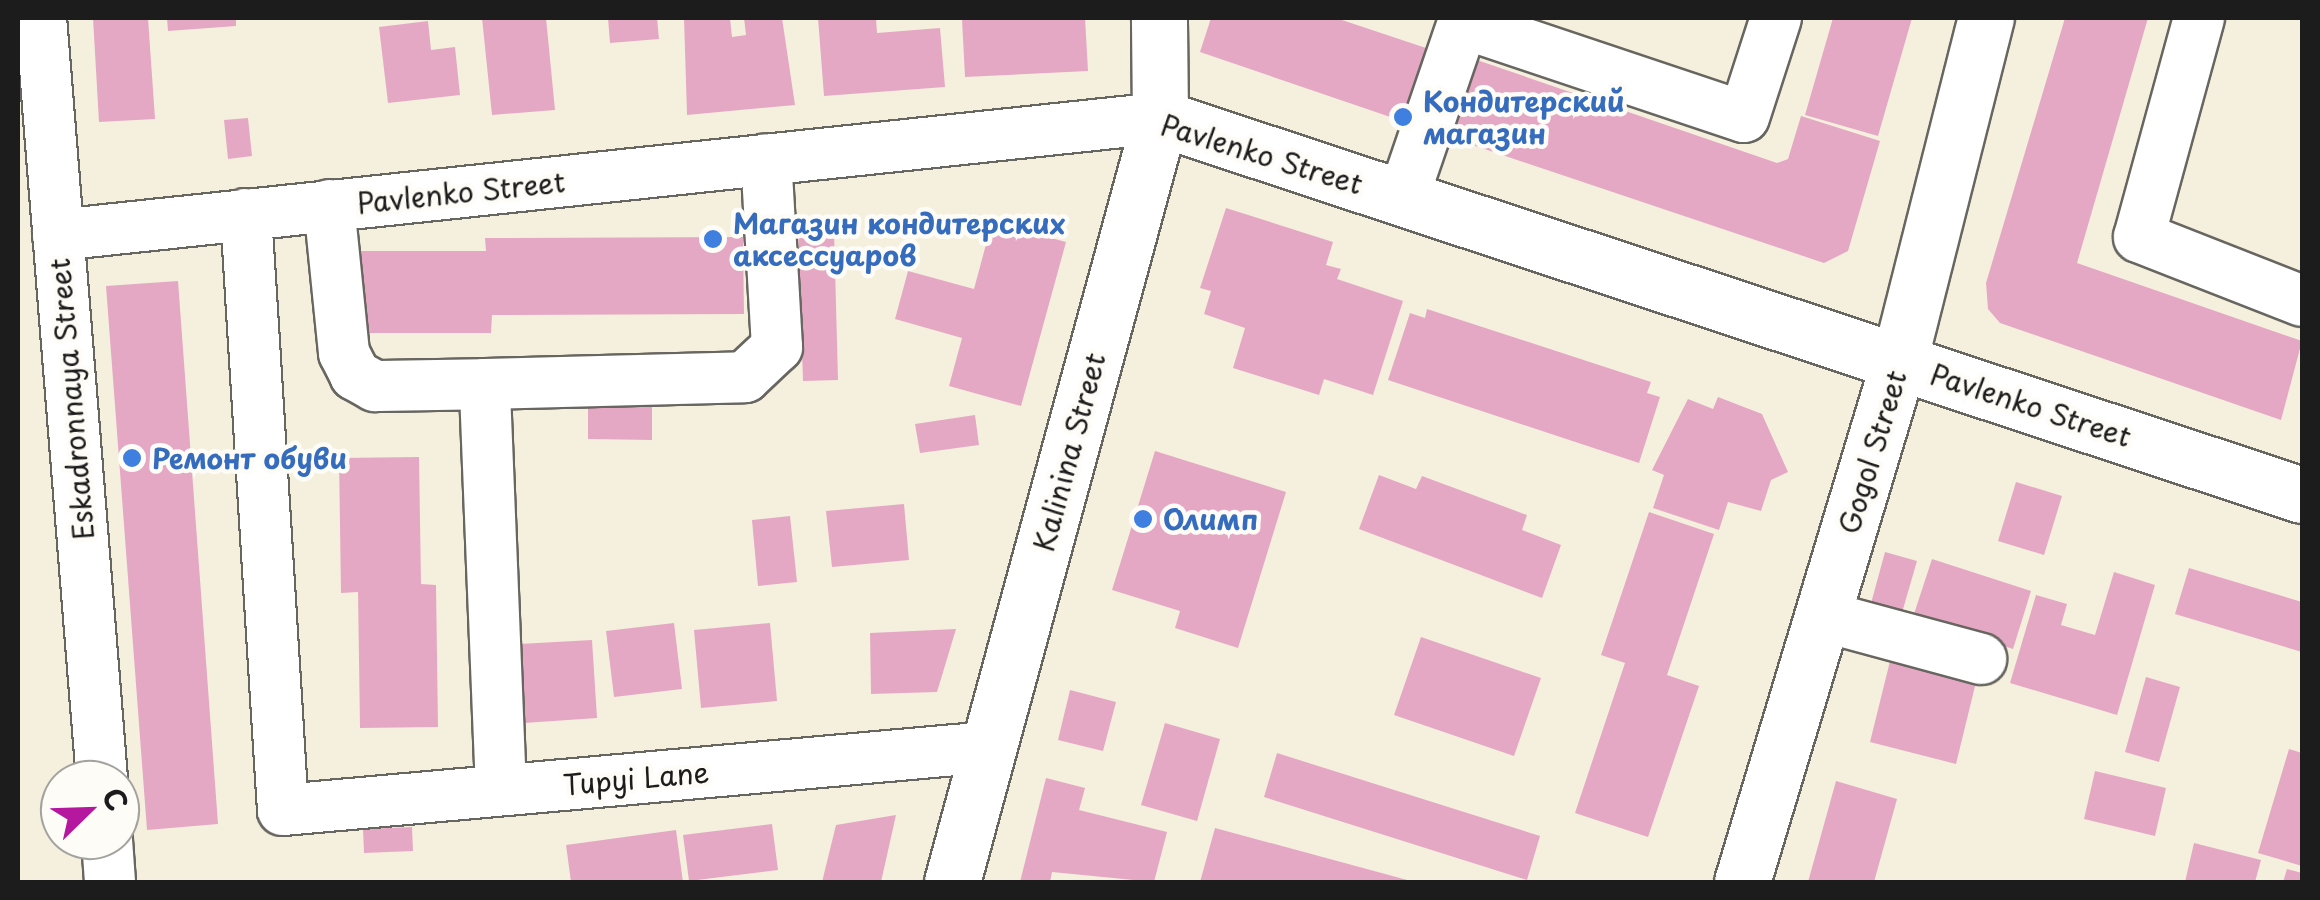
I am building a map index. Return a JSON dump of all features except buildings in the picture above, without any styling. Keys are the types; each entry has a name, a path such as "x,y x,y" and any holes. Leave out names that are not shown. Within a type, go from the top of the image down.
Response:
{"main road":[{"name":"Kalinina Street","path":"952,882 1160,118 1160,18"},
{"name":"Gogol Street","path":"1742,882 1899,361 1986,18"},
{"name":"Pavlenko Street","path":"1160,118 2301,491"}],"street":[{"name":"Eskadronnaya Street","path":"41,18 100,760"},
{"path":"1403,198 1454,20 1744,117 1776,18"},
{"path":"2200,18 2140,237 2302,301"},
{"name":"Pavlenko Street","path":"58,235 1160,118"},
{"path":"329,206 344,353 355,374 375,386 745,377 776,347 766,159"},
{"name":"Tupyi Lane","path":"246,214 283,810 989,746"},
{"path":"485,384 501,790"},
{"path":"1822,616 1982,659"}],"place":[{"name":"Кондитерский магазин","path":"1403,117"},
{"name":"Магазин кондитерских аксессуаров","path":"713,239"},
{"name":"Ремонт обуви","path":"132,458"},
{"name":"Олимп","path":"1143,519"}]}
